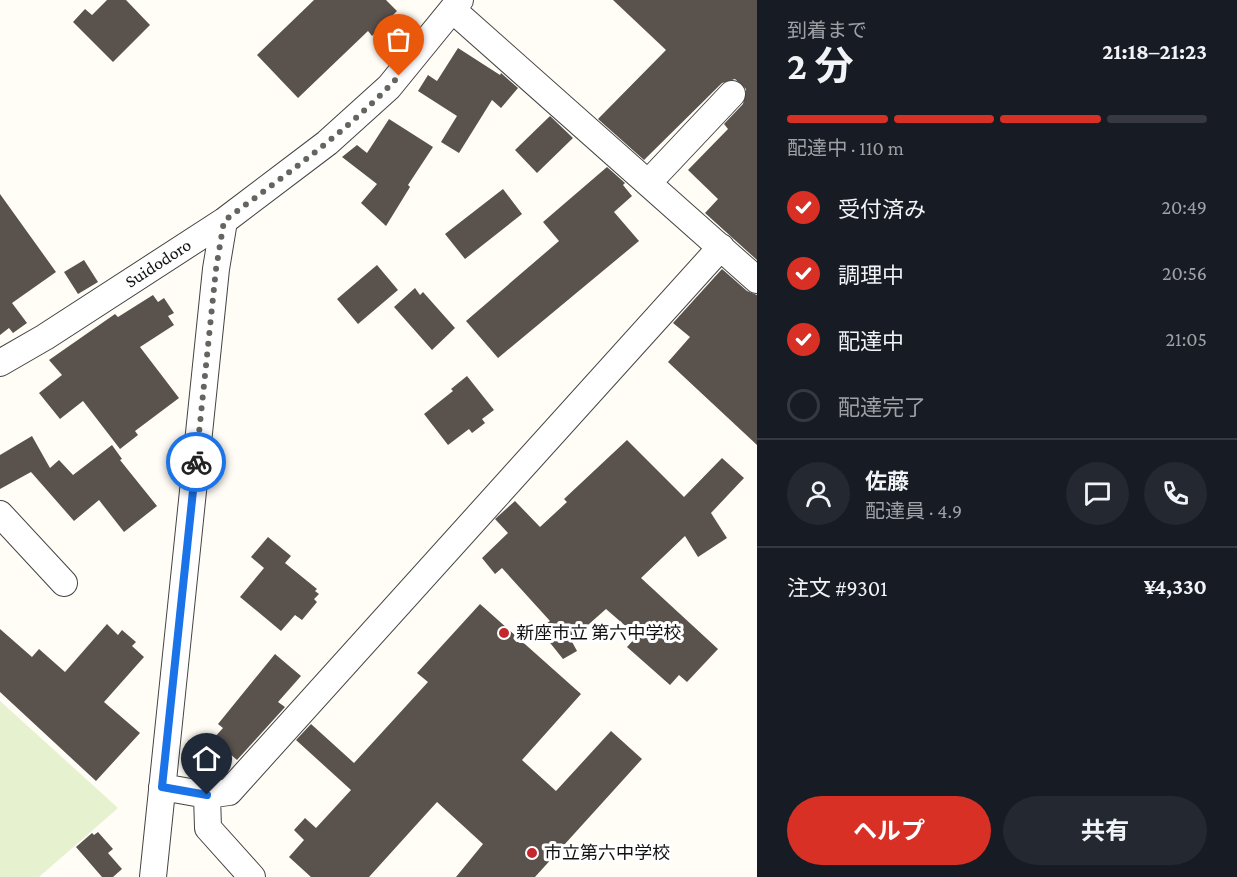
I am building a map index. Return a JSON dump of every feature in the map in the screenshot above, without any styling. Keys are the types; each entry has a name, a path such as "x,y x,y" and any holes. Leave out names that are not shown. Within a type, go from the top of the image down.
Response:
{"street":[{"path":"457,5 648,183 757,280"},
{"name":"Suidodoro","path":"0,363 45,338 224,221 327,143 364,112 409,65 457,5"},
{"path":"648,183 732,94"},
{"path":"153,877 216,269 224,221"},
{"path":"162,787 207,795 229,792 721,247"},
{"path":"0,514 64,583"},
{"path":"207,795 208,828 252,877"}],"green space":[{"path":"0,701 118,808 39,877 0,877"}],"building":[{"path":"107,0 126,0 150,25 113,62 73,22 85,9 92,15"},
{"path":"314,0 386,0 397,11 372,36 368,31 298,98 257,55"},
{"path":"613,0 757,0 757,260 705,213 718,199 688,170 728,129 724,124 743,104 746,89 735,79 722,83 644,160 598,119 666,50"},
{"path":"458,48 500,75 501,73 518,88 501,108 492,100 459,153 441,142 457,116 418,91 428,75 437,81"},
{"path":"550,116 573,138 537,173 515,150"},
{"path":"389,119 433,147 408,185 410,187 386,226 361,203 377,184 342,157 357,145 367,153"},
{"path":"607,167 625,183 623,185 632,196 614,212 639,241 498,358 466,321 559,241 543,222"},
{"path":"503,189 522,214 465,259 445,234"},
{"path":"0,194 56,272 12,303 27,323 13,333 9,328 0,335"},
{"path":"84,260 98,282 78,294 64,272"},
{"path":"377,265 398,290 358,324 337,299"},
{"path":"722,269 747,291 757,295 757,445 668,362 690,337 673,323"},
{"path":"415,288 420,295 423,292 455,328 432,350 394,307"},
{"path":"153,295 158,302 164,298 174,313 168,316 174,325 140,347 179,398 135,431 138,435 120,449 83,401 60,419 39,393 62,375 49,360 115,314 118,317"},
{"path":"467,376 494,410 482,419 485,423 472,433 469,429 448,445 424,414 453,391 451,389"},
{"path":"32,436 50,468 59,460 73,475 112,445 122,459 120,460 157,506 124,532 99,500 74,521 31,472 0,489 0,455"},
{"path":"627,440 684,497 722,458 744,478 711,513 727,538 698,557 685,536 641,578 718,649 687,682 679,675 670,685 627,647 637,636 606,609 571,640 577,651 563,659 539,629 550,621 502,568 495,574 482,558 508,533 495,519 515,501 540,527 567,502 564,499"},
{"path":"268,537 291,556 285,563 317,589 315,591 319,594 314,599 317,602 302,620 295,615 281,631 240,597 264,568 251,557"},
{"path":"480,604 581,694 522,760 556,791 611,731 642,759 535,877 456,877 483,844 437,802 369,877 311,877 289,857 304,840 294,830 305,818 316,828 351,790 296,740 311,724 354,763 428,682 417,673"},
{"path":"107,624 118,635 122,630 136,642 132,646 144,657 104,702 140,733 96,781 0,692 0,629 32,657 39,649 65,672"},
{"path":"275,654 301,676 278,702 285,707 237,760 213,739 223,728 218,724"},
{"path":"98,832 113,849 108,853 122,869 113,877 102,877 76,847 92,833 94,835"}],"way so far":[{"path":"196,462 216,269 224,221 327,143 364,112 399,76"}],"place":[{"name":"新座市立 第六中学校","path":"504,633"},
{"name":"市立第六中学校","path":"532,853"}],"route":[{"path":"196,462 162,787 207,795"}]}
